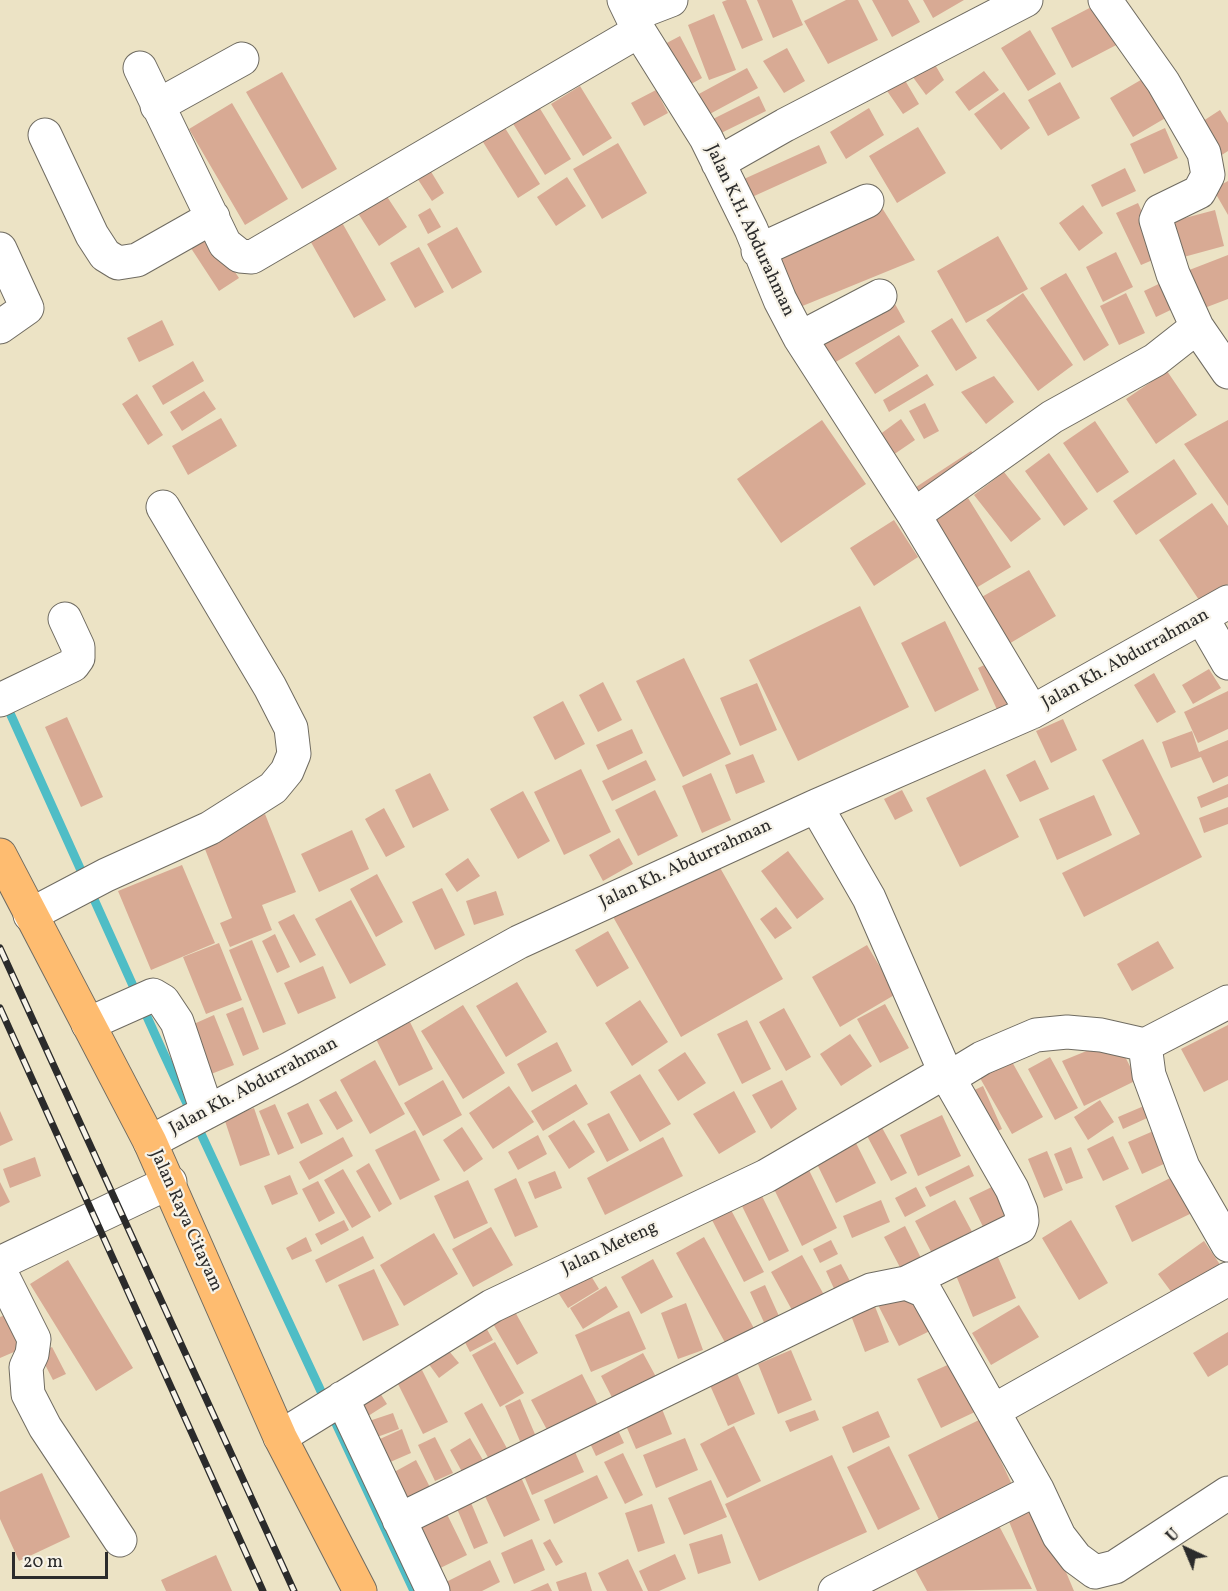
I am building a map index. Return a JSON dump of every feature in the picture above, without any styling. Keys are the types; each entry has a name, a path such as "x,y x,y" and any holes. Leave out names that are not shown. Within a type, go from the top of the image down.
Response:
{"main road":[{"name":"Jalan Raya Citayam","path":"0,855 43,908 99,1018 150,1142 360,1591"}],"street":[{"path":"140,68 225,244 232,252 240,256 252,257 632,15 671,0"},
{"path":"718,163 785,125 1026,0"},
{"path":"1105,0 1163,82 1204,153 1208,175 1199,192 1160,211 1156,220 1173,274 1197,327 1228,372"},
{"name":"Jalan K.H. Abdurahman","path":"632,15 718,163 751,229 758,251 780,300 800,338 914,515 1032,712"},
{"path":"157,106 243,59"},
{"path":"45,135 92,236 105,255 118,263 137,260 213,217"},
{"path":"758,251 867,201"},
{"path":"0,249 27,308 0,327"},
{"path":"800,338 880,296"},
{"path":"914,515 1052,417 1155,360 1197,327"},
{"path":"43,908 106,875 210,828 273,788 287,771 294,754 291,728 270,687 164,507"},
{"path":"1215,610 1228,663"},
{"name":"Jalan Kh. Abdurrahman","path":"150,1142 291,1068 519,942 816,806 1032,712 1215,610"},
{"path":"14,692 63,672 78,658 78,647 65,619"},
{"path":"399,1520 850,1299 871,1290 906,1283 1020,1227 1022,1221 1012,1189 947,1075 869,898 816,806"},
{"path":"99,1018 153,995 163,1001 177,1022 196,1117"},
{"path":"1228,1002 1145,1046 1149,1075 1183,1167 1228,1245"},
{"name":"Jalan Meteng","path":"286,1434 492,1306 766,1176 947,1075 982,1058 1035,1035 1067,1032 1101,1035 1145,1046"},
{"path":"0,1263 170,1182"},
{"path":"0,1271 34,1339 32,1354 26,1367 28,1394 45,1427 120,1540"},
{"path":"993,1411 1228,1279"},
{"path":"906,1283 925,1291 1037,1489 1059,1536 1076,1558 1100,1582 1115,1567 1228,1493"},
{"path":"336,1402 434,1591"},
{"path":"836,1591 1037,1489"}],"building":[{"path":"746,0 763,40 742,49 722,2"},
{"path":"757,0 792,0 803,25 773,38"},
{"path":"846,0 858,0 878,40 828,64 804,21"},
{"path":"872,0 908,0 920,22 892,37"},
{"path":"923,0 964,0 933,18"},
{"path":"1103,1 1124,41 1072,68 1051,28"},
{"path":"714,14 736,70 709,80 688,25"},
{"path":"1030,30 1056,74 1028,91 1001,48"},
{"path":"680,36 702,78 682,89 661,46"},
{"path":"787,48 805,81 784,93 763,61"},
{"path":"930,56 944,80 926,95 907,69"},
{"path":"747,68 758,88 706,116 695,96"},
{"path":"984,71 999,90 969,111 955,92"},
{"path":"282,72 337,169 302,189 246,92"},
{"path":"1151,74 1174,113 1133,137 1110,98"},
{"path":"903,77 919,104 903,114 885,88"},
{"path":"1060,82 1080,118 1048,136 1028,100"},
{"path":"580,86 612,138 583,156 551,104"},
{"path":"656,90 668,113 644,126 631,103"},
{"path":"1004,92 1030,128 1001,150 974,114"},
{"path":"759,96 766,111 717,135 707,122"},
{"path":"232,103 288,199 245,225 189,129"},
{"path":"539,107 571,159 545,175 512,122"},
{"path":"869,108 884,135 846,159 830,132"},
{"path":"1220,110 1228,123 1228,151 1217,158 1197,125"},
{"path":"500,120 540,184 518,198 478,134"},
{"path":"918,127 946,173 897,203 869,156"},
{"path":"1165,128 1178,158 1144,174 1130,144"},
{"path":"618,143 647,193 602,219 573,169"},
{"path":"819,145 827,163 752,197 744,179"},
{"path":"1125,168 1136,191 1102,207 1091,185"},
{"path":"430,170 444,193 432,201 417,178"},
{"path":"567,177 586,206 556,226 537,197"},
{"path":"1228,181 1228,215 1213,189"},
{"path":"382,189 407,227 379,246 354,207"},
{"path":"877,200 915,260 800,307 773,254"},
{"path":"1138,203 1162,256 1141,265 1116,213"},
{"path":"1083,205 1103,233 1079,251 1059,223"},
{"path":"430,208 441,227 428,234 418,215"},
{"path":"1215,210 1224,246 1180,258 1170,222"},
{"path":"340,219 386,300 354,318 308,237"},
{"path":"205,227 239,278 219,291 185,239"},
{"path":"457,227 482,272 452,289 427,244"},
{"path":"998,236 1028,289 966,323 937,271"},
{"path":"419,247 444,292 415,308 390,263"},
{"path":"1116,252 1133,287 1103,302 1086,267"},
{"path":"1228,255 1228,299 1194,312 1179,274"},
{"path":"1066,273 1109,345 1084,361 1040,288"},
{"path":"1169,279 1181,305 1156,317 1144,291"},
{"path":"1023,293 1073,365 1038,391 986,320"},
{"path":"1126,293 1145,333 1119,345 1100,306"},
{"path":"890,295 905,322 834,363 818,335"},
{"path":"952,318 977,358 956,371 931,331"},
{"path":"162,320 174,345 139,362 127,338"},
{"path":"899,335 919,366 875,394 855,363"},
{"path":"193,361 204,381 163,405 152,386"},
{"path":"1167,371 1197,415 1156,444 1126,399"},
{"path":"927,374 934,385 889,412 883,400"},
{"path":"994,376 1014,402 986,424 961,392"},
{"path":"204,391 216,409 182,431 170,412"},
{"path":"137,394 163,435 148,445 122,404"},
{"path":"925,403 939,431 924,439 909,411"},
{"path":"221,418 237,446 188,475 172,446"},
{"path":"901,419 915,440 893,455 879,435"},
{"path":"822,420 866,484 781,543 737,479"},
{"path":"1228,420 1228,506 1184,444"},
{"path":"1095,421 1129,472 1097,493 1063,443"},
{"path":"971,451 984,462 922,504 913,489"},
{"path":"1049,453 1088,509 1064,526 1025,471"},
{"path":"1174,459 1197,494 1136,535 1113,501"},
{"path":"1004,472 1041,519 1011,542 974,495"},
{"path":"968,498 1011,567 976,588 934,520"},
{"path":"1212,503 1228,526 1228,584 1201,603 1159,540"},
{"path":"894,520 918,557 874,586 850,548"},
{"path":"1029,570 1056,616 1007,645 980,598"},
{"path":"860,606 909,707 798,761 749,660"},
{"path":"945,621 979,690 935,712 901,643"},
{"path":"684,658 731,754 683,777 636,681"},
{"path":"995,660 1016,706 999,714 978,668"},
{"path":"1209,669 1221,688 1193,704 1182,685"},
{"path":"1154,673 1176,712 1157,723 1134,685"},
{"path":"603,682 622,720 598,732 579,695"},
{"path":"757,683 777,730 740,746 720,698"},
{"path":"1228,691 1228,729 1198,743 1184,712"},
{"path":"563,701 585,744 555,760 533,717"},
{"path":"67,717 103,797 81,807 45,727"},
{"path":"1063,719 1077,750 1051,763 1036,731"},
{"path":"632,729 643,753 608,770 596,745"},
{"path":"1192,731 1199,752 1228,740 1228,776 1213,783 1201,757 1171,768 1162,742"},
{"path":"1143,739 1202,857 1084,917 1062,873 1140,834 1102,760"},
{"path":"753,754 765,782 736,794 725,765"},
{"path":"646,760 656,780 612,801 602,781"},
{"path":"1035,760 1049,789 1020,802 1006,775"},
{"path":"581,769 611,832 564,855 534,792"},
{"path":"985,769 1019,837 960,867 926,798"},
{"path":"430,773 449,810 413,828 395,790"},
{"path":"711,773 731,820 702,833 682,786"},
{"path":"1228,784 1228,797 1201,808 1197,797"},
{"path":"655,790 678,836 638,856 615,810"},
{"path":"902,790 913,811 895,820 884,799"},
{"path":"523,791 550,841 518,859 490,809"},
{"path":"1094,795 1112,835 1057,860 1039,819"},
{"path":"1228,807 1228,824 1204,833 1199,818"},
{"path":"384,808 405,847 386,857 365,819"},
{"path":"265,814 296,892 262,905 272,930 230,947 220,923 232,918 201,839"},
{"path":"352,830 369,869 319,892 301,854"},
{"path":"619,838 633,864 603,881 589,855"},
{"path":"788,851 824,899 797,919 761,871"},
{"path":"714,857 783,979 681,1037 612,915"},
{"path":"468,858 480,876 457,892 445,874"},
{"path":"182,865 215,943 151,970 118,891"},
{"path":"377,874 403,922 376,937 350,889"},
{"path":"442,888 465,935 435,950 412,902"},
{"path":"496,891 504,915 474,925 466,901"},
{"path":"351,900 386,965 350,984 315,919"},
{"path":"776,907 792,928 775,939 760,919"},
{"path":"294,914 316,955 300,963 278,922"},
{"path":"608,931 629,968 597,987 575,950"},
{"path":"275,934 290,967 277,973 262,941"},
{"path":"252,940 286,1024 263,1033 229,950"},
{"path":"1158,941 1174,968 1132,991 1117,964"},
{"path":"219,943 242,1000 206,1014 183,957"},
{"path":"867,945 896,994 840,1027 812,977"},
{"path":"323,966 336,998 298,1014 284,983"},
{"path":"517,982 547,1032 506,1057 476,1006"},
{"path":"640,1000 668,1042 632,1066 605,1023"},
{"path":"885,1004 909,1048 880,1063 857,1019"},
{"path":"463,1005 505,1073 463,1099 421,1031"},
{"path":"243,1007 259,1049 243,1056 226,1014"},
{"path":"784,1008 811,1057 786,1071 759,1022"},
{"path":"214,1015 234,1065 206,1076 187,1027"},
{"path":"747,1020 771,1069 742,1084 717,1034"},
{"path":"410,1022 433,1069 399,1086 376,1039"},
{"path":"1228,1025 1228,1080 1204,1092 1181,1049"},
{"path":"850,1034 872,1066 841,1086 820,1054"},
{"path":"1116,1039 1137,1080 1084,1106 1062,1061"},
{"path":"557,1042 572,1071 532,1092 517,1064"},
{"path":"685,1052 706,1083 678,1101 658,1070"},
{"path":"1050,1057 1078,1108 1055,1120 1028,1069"},
{"path":"375,1060 405,1114 370,1134 340,1080"},
{"path":"1011,1060 1043,1117 1012,1134 980,1078"},
{"path":"640,1074 671,1124 640,1142 610,1092"},
{"path":"443,1080 462,1115 423,1136 404,1103"},
{"path":"782,1080 797,1109 771,1129 752,1095"},
{"path":"576,1084 588,1104 543,1131 531,1111"},
{"path":"509,1086 534,1122 493,1149 469,1113"},
{"path":"983,1086 1002,1129 985,1137 966,1094"},
{"path":"336,1091 353,1121 337,1130 319,1100"},
{"path":"734,1091 756,1132 719,1154 693,1114"},
{"path":"1100,1100 1114,1122 1088,1140 1074,1117"},
{"path":"308,1103 323,1134 301,1144 287,1113"},
{"path":"1151,1103 1156,1114 1123,1129 1118,1117"},
{"path":"275,1104 294,1148 278,1155 259,1111"},
{"path":"254,1108 270,1155 240,1166 224,1118"},
{"path":"0,1111 13,1140 0,1146"},
{"path":"609,1113 629,1150 607,1162 587,1124"},
{"path":"942,1115 961,1156 918,1176 900,1135"},
{"path":"574,1120 595,1152 569,1169 548,1136"},
{"path":"880,1124 907,1173 891,1181 865,1132"},
{"path":"1165,1126 1179,1157 1142,1174 1128,1142"},
{"path":"462,1127 483,1159 464,1172 443,1140"},
{"path":"415,1130 440,1180 400,1200 375,1150"},
{"path":"538,1135 547,1154 518,1170 508,1152"},
{"path":"1113,1136 1129,1169 1103,1181 1087,1149"},
{"path":"343,1137 353,1156 309,1180 299,1162"},
{"path":"663,1137 683,1176 605,1215 587,1178"},
{"path":"856,1143 876,1183 836,1203 816,1162"},
{"path":"1071,1147 1083,1178 1066,1184 1054,1154"},
{"path":"1047,1151 1063,1190 1044,1198 1028,1159"},
{"path":"35,1157 41,1176 10,1188 3,1169"},
{"path":"369,1163 392,1204 379,1212 356,1171"},
{"path":"969,1165 974,1176 930,1197 925,1187"},
{"path":"808,1168 837,1228 802,1246 772,1185"},
{"path":"343,1169 371,1217 352,1228 324,1180"},
{"path":"555,1171 562,1188 535,1199 528,1182"},
{"path":"290,1175 298,1194 272,1205 264,1186"},
{"path":"1176,1175 1194,1212 1132,1242 1115,1206"},
{"path":"516,1178 538,1227 515,1237 494,1189"},
{"path":"468,1180 488,1223 454,1239 434,1196"},
{"path":"318,1181 335,1213 319,1222 302,1189"},
{"path":"0,1182 10,1202 0,1207"},
{"path":"998,1184 1017,1224 988,1237 969,1198"},
{"path":"916,1187 926,1206 905,1217 895,1198"},
{"path":"762,1196 789,1251 769,1261 742,1206"},
{"path":"881,1200 890,1222 852,1238 843,1216"},
{"path":"955,1200 977,1241 937,1263 915,1221"},
{"path":"731,1210 764,1272 744,1282 712,1220"},
{"path":"344,1220 349,1230 321,1245 315,1234"},
{"path":"1071,1220 1108,1283 1079,1300 1042,1238"},
{"path":"905,1226 923,1262 903,1273 884,1237"},
{"path":"491,1227 513,1265 473,1287 452,1249"},
{"path":"434,1233 458,1274 404,1306 380,1265"},
{"path":"363,1236 374,1258 326,1283 315,1260"},
{"path":"306,1237 312,1251 292,1260 286,1248"},
{"path":"704,1237 756,1332 728,1348 676,1253"},
{"path":"831,1240 838,1254 820,1263 813,1249"},
{"path":"1204,1241 1223,1269 1178,1301 1158,1274"},
{"path":"802,1255 829,1304 798,1321 771,1272"},
{"path":"997,1255 1016,1298 973,1317 955,1273"},
{"path":"653,1259 673,1297 641,1314 621,1277"},
{"path":"68,1260 133,1368 96,1391 30,1284"},
{"path":"841,1264 852,1285 836,1293 826,1271"},
{"path":"585,1266 599,1289 568,1308 554,1286"},
{"path":"374,1269 399,1325 363,1341 338,1285"},
{"path":"765,1285 783,1325 768,1331 750,1292"},
{"path":"606,1286 618,1307 583,1329 570,1308"},
{"path":"914,1287 934,1329 899,1346 878,1305"},
{"path":"686,1303 703,1350 678,1359 661,1313"},
{"path":"874,1304 889,1342 865,1352 850,1313"},
{"path":"1019,1305 1039,1337 991,1365 972,1333"},
{"path":"514,1310 538,1353 517,1365 492,1322"},
{"path":"16,1311 30,1345 0,1358 0,1317"},
{"path":"629,1311 646,1349 591,1372 575,1335"},
{"path":"480,1317 493,1340 470,1352 458,1329"},
{"path":"1228,1332 1228,1365 1208,1377 1193,1353"},
{"path":"495,1342 524,1393 500,1407 472,1355"},
{"path":"444,1345 459,1363 439,1378 425,1359"},
{"path":"52,1347 66,1374 53,1380 39,1353"},
{"path":"791,1350 812,1400 778,1414 758,1364"},
{"path":"643,1353 661,1386 618,1409 601,1376"},
{"path":"956,1361 979,1410 941,1428 917,1379"},
{"path":"732,1362 755,1414 728,1426 705,1374"},
{"path":"422,1370 448,1422 423,1434 397,1382"},
{"path":"582,1374 603,1415 553,1441 531,1400"},
{"path":"373,1382 387,1404 365,1418 351,1396"},
{"path":"520,1399 540,1446 525,1453 505,1406"},
{"path":"658,1399 672,1434 636,1449 621,1414"},
{"path":"482,1403 509,1452 491,1463 464,1413"},
{"path":"815,1410 819,1420 790,1432 785,1421"},
{"path":"878,1411 890,1437 853,1453 842,1427"},
{"path":"393,1413 399,1429 369,1440 363,1423"},
{"path":"981,1419 1016,1493 943,1528 908,1455"},
{"path":"616,1426 624,1443 596,1456 588,1439"},
{"path":"734,1426 761,1481 727,1498 700,1444"},
{"path":"402,1429 411,1453 381,1466 371,1443"},
{"path":"435,1437 453,1473 435,1481 418,1445"},
{"path":"470,1438 487,1467 466,1479 450,1450"},
{"path":"685,1438 698,1470 656,1488 643,1455"},
{"path":"570,1441 584,1472 532,1495 519,1464"},
{"path":"889,1446 920,1509 878,1530 847,1467"},
{"path":"623,1453 643,1495 625,1504 604,1462"},
{"path":"832,1455 867,1532 759,1581 725,1504"},
{"path":"416,1460 434,1495 405,1511 387,1476"},
{"path":"42,1473 70,1537 19,1561 0,1519 0,1492"},
{"path":"520,1475 540,1520 504,1537 483,1492"},
{"path":"597,1475 608,1498 554,1524 544,1500"},
{"path":"711,1480 727,1517 684,1535 668,1498"},
{"path":"469,1498 488,1543 474,1549 455,1504"},
{"path":"1036,1501 1074,1591 1037,1591 1006,1514"},
{"path":"652,1504 665,1543 638,1552 625,1513"},
{"path":"444,1508 467,1555 430,1573 408,1525"},
{"path":"995,1518 1032,1589 927,1591 911,1562"},
{"path":"722,1534 731,1563 698,1574 689,1544"},
{"path":"532,1539 545,1570 514,1584 501,1553"},
{"path":"550,1539 563,1562 556,1566 543,1543"},
{"path":"675,1554 686,1579 659,1591 648,1591 639,1571"},
{"path":"216,1555 232,1591 166,1591 161,1580"},
{"path":"628,1559 643,1591 607,1591 598,1573"},
{"path":"490,1560 500,1582 482,1591 436,1591 434,1588"},
{"path":"586,1572 592,1591 559,1591 556,1582"},
{"path":"548,1583 552,1591 530,1591"}],"waterway":[{"path":"5,702 162,1050 414,1591"}],"railway":[{"path":"0,948 294,1591"},
{"path":"0,1008 263,1591"}]}
